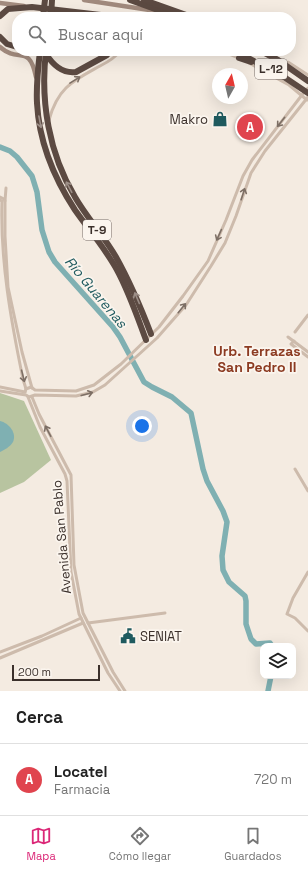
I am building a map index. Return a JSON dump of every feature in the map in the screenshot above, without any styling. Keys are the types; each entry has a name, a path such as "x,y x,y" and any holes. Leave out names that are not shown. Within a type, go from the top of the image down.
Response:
{"highway":[{"path":"44,12 46,0"},
{"path":"51,12 52,0"},
{"path":"130,0 162,12"},
{"path":"144,0 178,12"},
{"path":"0,16 8,9 32,7 75,12"},
{"path":"0,37 7,44 12,46"},
{"name":"T-9","path":"43,56 37,83 37,103 39,121 46,152 57,178 73,207 103,247 127,290 149,341"},
{"name":"T-9","path":"44,56 45,94 48,123 52,145 64,177 75,198 115,256 135,293 151,334"},
{"path":"47,56 57,67 68,72 76,72 105,56"},
{"name":"L-12","path":"246,56 267,67 306,95"},
{"name":"L-12","path":"270,56 308,78"},
{"path":"278,56 288,62 308,78"},
{"path":"239,58 267,67"}],"main road":[{"path":"84,0 162,12"},
{"path":"0,3 32,7"},
{"path":"0,47 8,53 12,54"},
{"path":"24,56 30,59 37,83"}],"street":[{"path":"48,123 53,104 65,88 76,79 116,56"},
{"name":"L-12","path":"234,56 306,95"},
{"path":"0,391 26,393 33,389 76,391 86,389 94,386 149,341 151,334 171,313 208,261 243,176 252,160 306,95"},
{"path":"0,387 33,396 76,396 86,394 99,389 139,354 149,341 186,304 212,266 228,236 251,173 265,151 306,95"},
{"path":"6,188 5,236 8,287 22,352 33,389 33,396"},
{"path":"0,199 4,199 5,202"},
{"name":"Avenida San Pablo","path":"0,199 2,201 1,227 6,295 26,393 40,427 65,474 67,481 74,576 81,618 99,655 120,691"},
{"path":"294,332 308,315"},
{"name":"T-9","path":"149,341 151,334"},
{"path":"288,337 292,342 308,352"},
{"path":"297,345 308,357"},
{"name":"Avenida San Pablo","path":"33,396 42,419 71,475 71,533"},
{"path":"295,469 308,491"},
{"path":"67,481 71,480"},
{"path":"308,572 293,598 287,614 295,618 308,631"},
{"name":"Avenida San Pablo","path":"74,576 85,616 103,653 125,691"},
{"path":"0,658 83,623 165,613"},
{"path":"0,652 85,616"},
{"path":"99,655 103,653"},
{"path":"102,660 106,658"}],"green space":[{"path":"0,393 24,401 51,460 24,482 0,493"}],"water":[{"path":"0,421 9,426 13,432 14,439 7,448 0,452"}],"waterway":[{"name":"Río Guarenas","path":"0,147 10,151 17,157 32,176 37,192 42,230 49,252 55,262 113,327 144,382 172,397 191,413 203,469 207,481 223,511 227,522 222,556 223,570 229,582 245,596 246,624 251,639 256,644 260,644"},
{"name":"Río Guarenas","path":"268,691 270,679"}],"place":[{"name":"Makro","path":"220,119"},
{"name":"Locatel","path":"250,127"},
{"name":"SENIAT","path":"128,636"}],"district":[{"name":"Urb. Terrazas San Pedro II","path":"257,360"}]}
